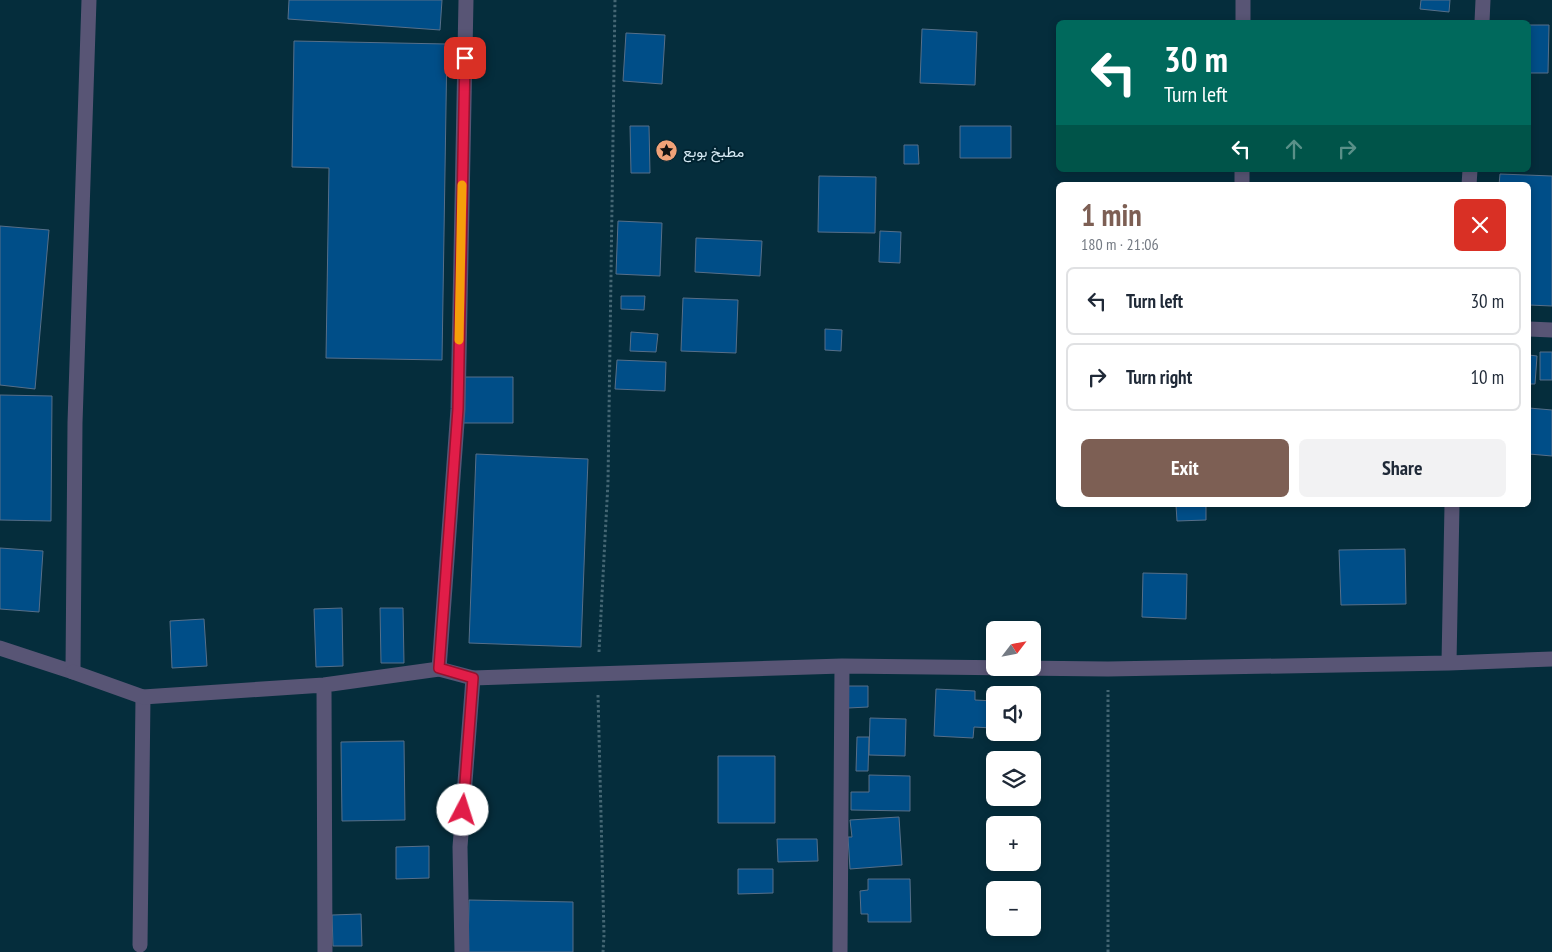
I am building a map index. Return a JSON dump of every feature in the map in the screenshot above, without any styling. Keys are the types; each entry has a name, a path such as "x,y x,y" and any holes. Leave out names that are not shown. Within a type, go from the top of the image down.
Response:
{"street":[{"path":"73,672 75,423 89,0"},
{"path":"439,668 458,409 466,0"},
{"path":"1243,20 1244,0"},
{"path":"1482,20 1483,0"},
{"path":"1531,329 1552,330"},
{"path":"1449,663 1452,507"},
{"path":"0,648 143,698 324,686 439,668 473,678 842,666 1108,669 1449,663 1552,659"},
{"path":"840,952 842,666"},
{"path":"462,952 460,847 473,678"},
{"path":"324,686 325,952"},
{"path":"140,945 143,698"}],"path":[{"path":"603,952 598,674 608,482 615,0"},
{"path":"1108,669 1108,952"}],"building":[{"path":"289,0 442,0 440,30 288,19"},
{"path":"1421,0 1450,0 1449,12 1420,9"},
{"path":"1531,25 1549,25 1548,73 1531,73"},
{"path":"922,29 977,32 975,85 920,83"},
{"path":"626,33 665,35 662,84 623,81"},
{"path":"294,41 447,44 442,360 326,358 329,168 292,167"},
{"path":"630,126 649,126 650,173 631,173"},
{"path":"960,126 1011,126 1011,158 960,158"},
{"path":"904,145 918,145 919,164 904,164"},
{"path":"1500,174 1552,176 1552,306 1531,305 1531,182 1499,182"},
{"path":"819,176 876,177 875,233 818,232"},
{"path":"618,221 662,223 660,276 616,274"},
{"path":"0,226 49,230 35,389 0,385"},
{"path":"880,231 901,232 900,263 879,262"},
{"path":"696,238 762,241 760,276 695,272"},
{"path":"621,296 645,296 644,310 621,309"},
{"path":"683,298 738,300 736,353 681,351"},
{"path":"825,329 842,330 841,351 825,350"},
{"path":"631,332 658,334 656,352 630,351"},
{"path":"1540,352 1552,352 1552,380 1540,380"},
{"path":"1531,355 1537,356 1535,384 1531,384"},
{"path":"617,360 666,362 665,391 615,389"},
{"path":"461,377 513,377 513,423 462,423"},
{"path":"0,395 52,396 51,521 0,520"},
{"path":"1531,408 1552,410 1552,456 1531,454"},
{"path":"476,454 588,459 581,647 469,643"},
{"path":"1176,507 1206,507 1206,520 1177,521"},
{"path":"0,548 43,551 39,612 0,609"},
{"path":"1405,549 1406,604 1341,605 1339,550"},
{"path":"1143,573 1187,574 1186,619 1142,617"},
{"path":"342,608 343,666 316,667 314,609"},
{"path":"380,608 403,608 404,663 381,663"},
{"path":"204,619 207,666 172,668 170,621"},
{"path":"847,686 868,686 868,707 848,708"},
{"path":"936,689 975,691 975,700 986,701 986,728 974,727 973,738 934,736"},
{"path":"870,718 906,719 905,756 869,755"},
{"path":"857,737 869,737 868,771 856,771"},
{"path":"404,741 405,820 342,821 341,742"},
{"path":"718,756 775,756 775,823 718,823"},
{"path":"869,775 910,776 910,811 851,810 851,792 869,792"},
{"path":"899,817 902,865 850,869 848,837 852,837 850,820"},
{"path":"777,839 817,839 818,861 778,862"},
{"path":"429,846 429,878 396,879 396,847"},
{"path":"738,869 773,869 773,893 738,894"},
{"path":"868,879 910,879 911,922 868,922 868,914 861,914 860,891 868,890"},
{"path":"469,900 573,902 573,952 468,952"},
{"path":"361,914 362,946 333,946 332,915"}],"slow traffic":[{"path":"459,340 462,185"}],"place":[{"name":"مطبخ بوبع","path":"667,151"}],"route":[{"path":"463,810 473,678 439,668 458,409 465,58"}]}
